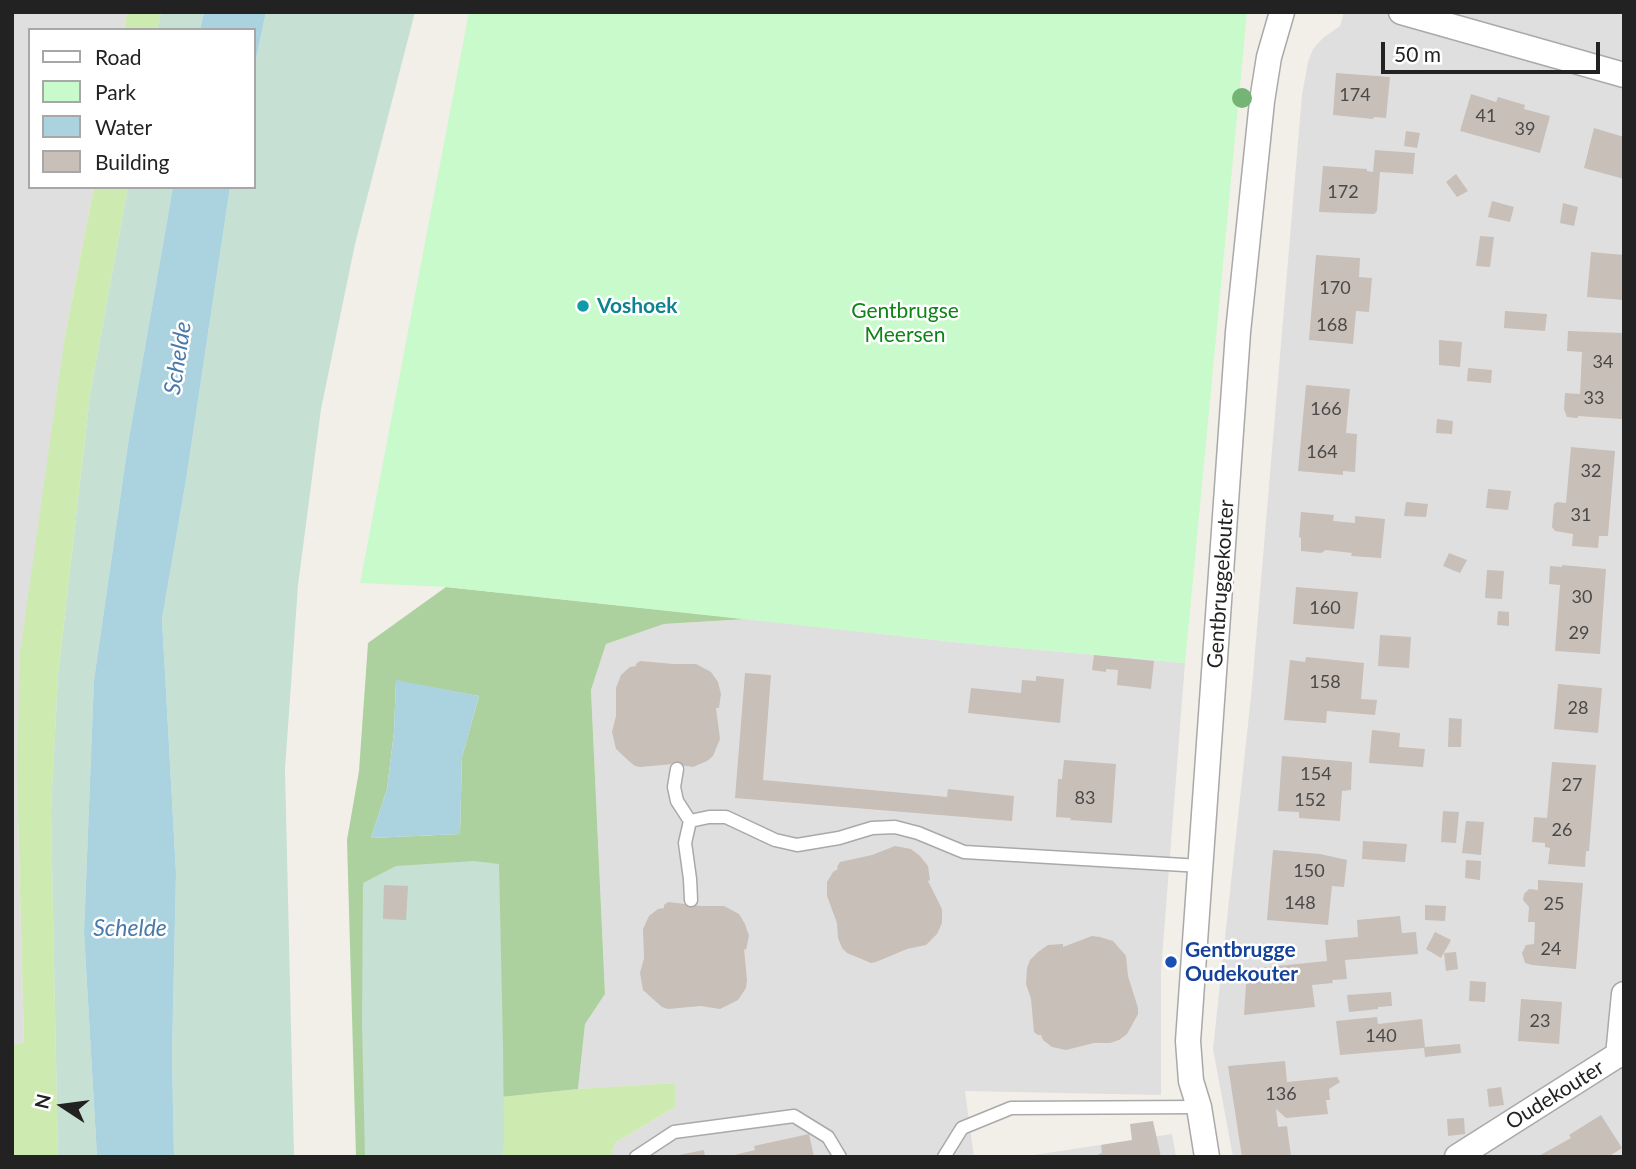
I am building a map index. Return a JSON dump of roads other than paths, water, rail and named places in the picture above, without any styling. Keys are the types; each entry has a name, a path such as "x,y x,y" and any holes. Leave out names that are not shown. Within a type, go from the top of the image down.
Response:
{"street":[{"name":"Gentbruggekouter","path":"1207,1157 1199,1107 1191,1081 1188,1041 1238,332 1262,101 1269,57 1282,12"},
{"path":"1401,12 1624,75"},
{"name":"Oudekouter","path":"1457,1157 1621,1053 1624,994"}],"lane":[{"path":"677,769 674,787 677,801 690,821 685,843 691,900"},
{"path":"690,821 726,817 775,840 797,845 839,838 872,828 895,827 918,833 964,852 1200,866"},
{"path":"944,1157 962,1128 1011,1108 1199,1107"},
{"path":"636,1157 674,1132 794,1116 828,1137 840,1157"}],"water":[{"path":"204,12 266,12 256,59 256,28 200,28"},
{"name":"Schelde","path":"173,189 230,189 162,619 176,873 172,1056 174,1157 97,1157 84,932 94,680 128,444"},
{"path":"396,680 479,696 462,757 460,834 371,838 387,789 394,732"}],"place":[{"name":"Voshoek","path":"583,306"},
{"name":"Gentbrugge Oudekouter","path":"1171,962"}],"park label":[{"name":"Gentbrugse Meersen","path":"905,323"}]}
